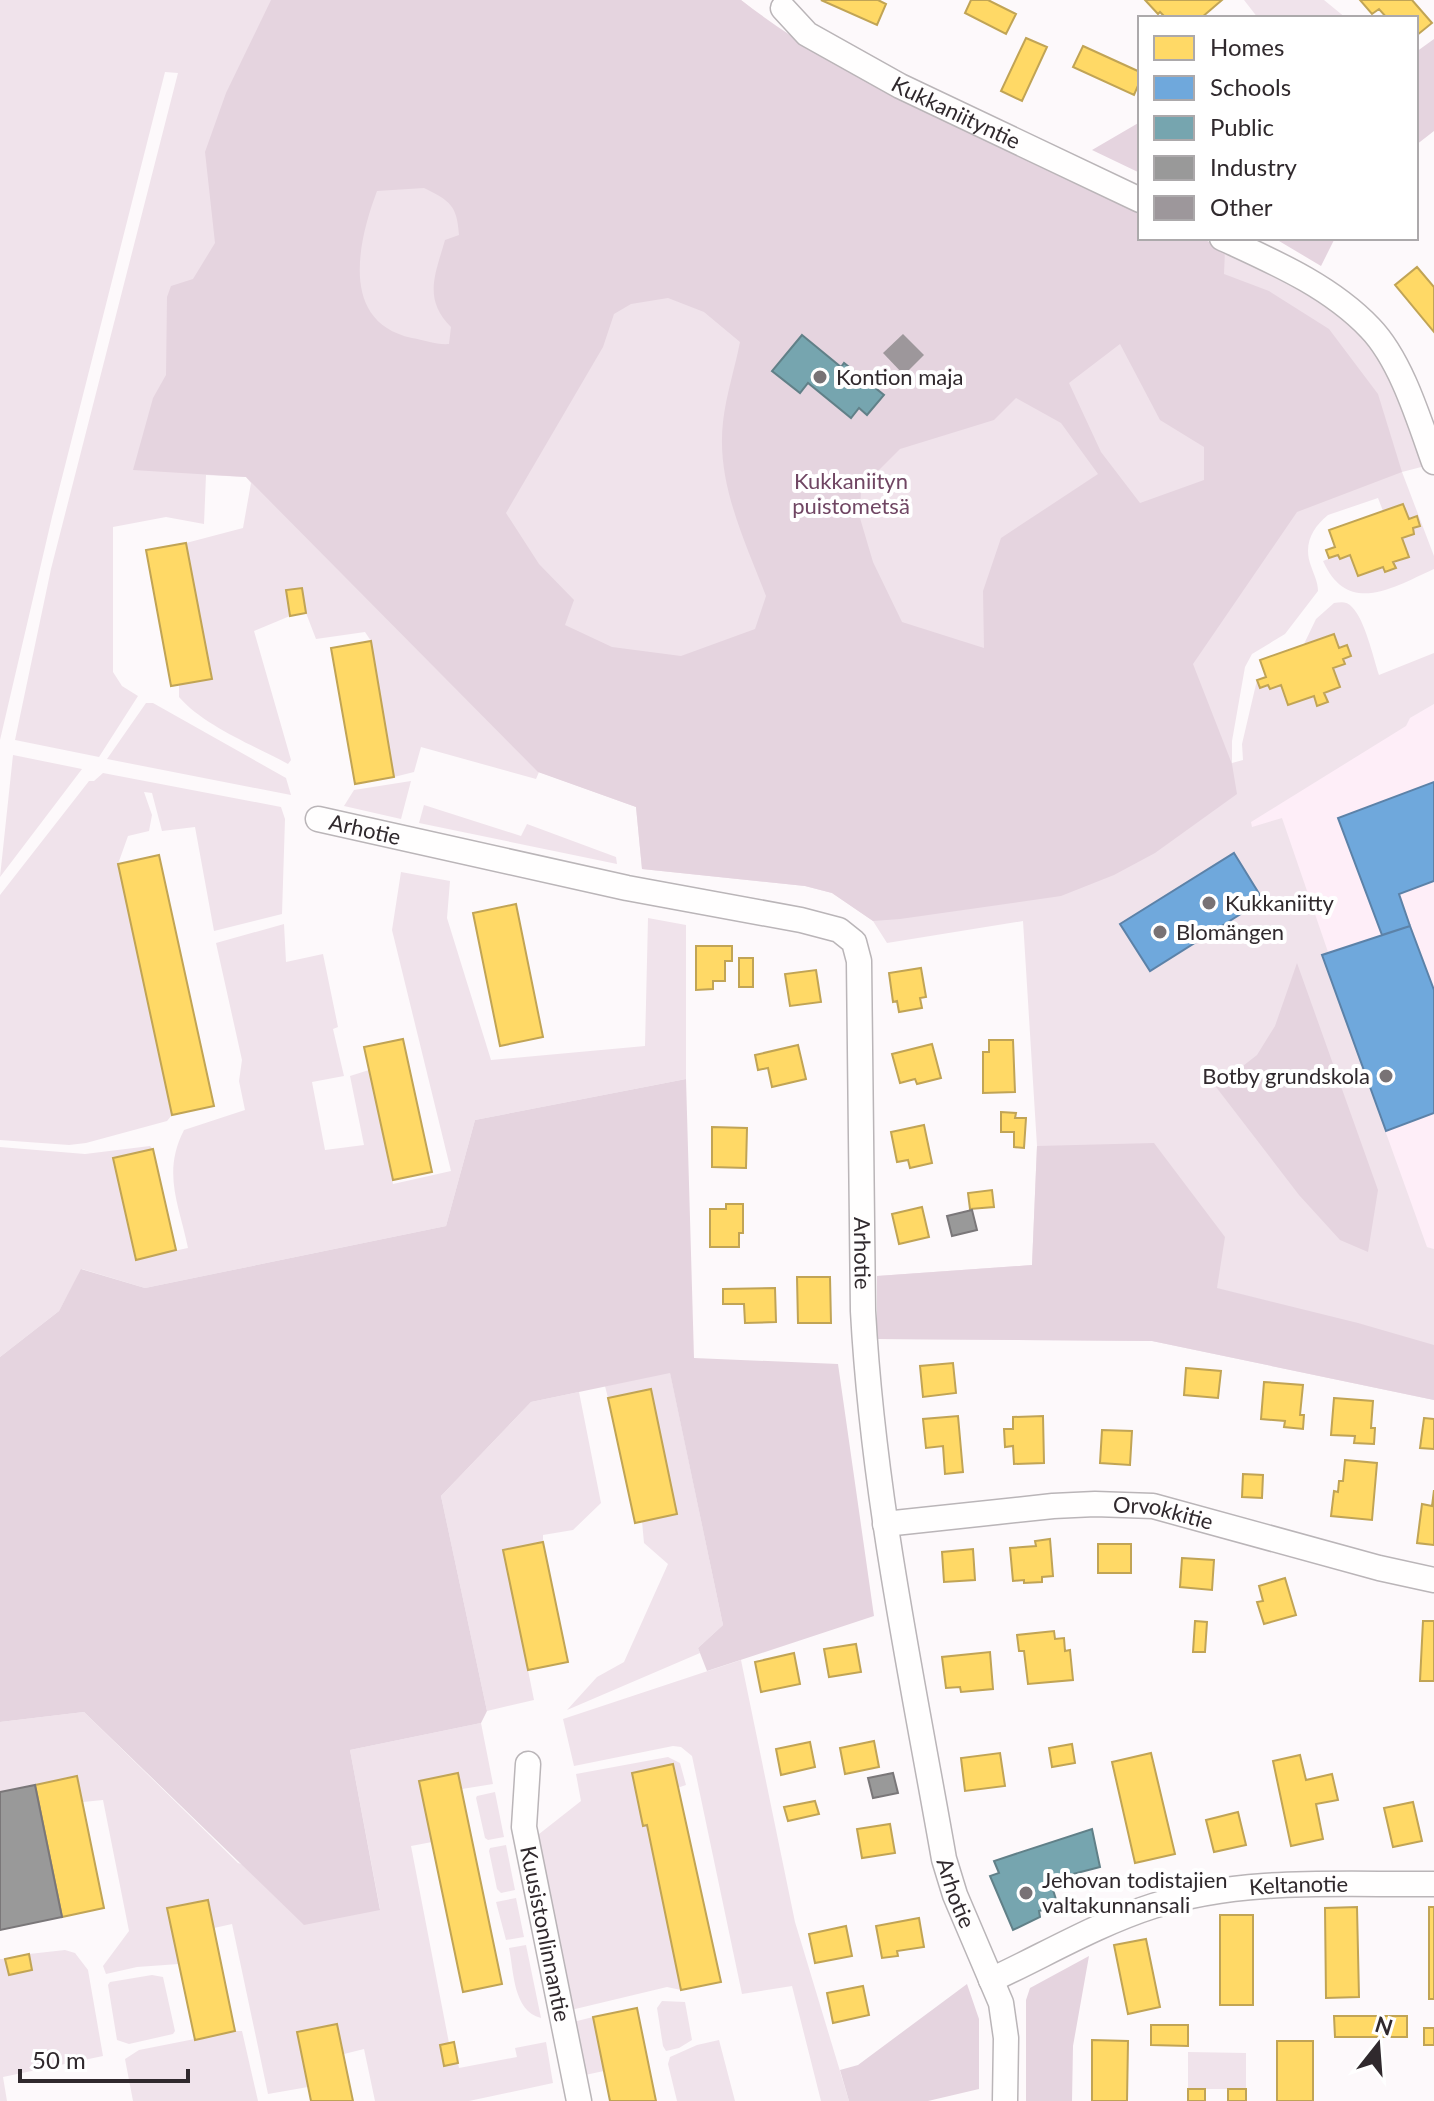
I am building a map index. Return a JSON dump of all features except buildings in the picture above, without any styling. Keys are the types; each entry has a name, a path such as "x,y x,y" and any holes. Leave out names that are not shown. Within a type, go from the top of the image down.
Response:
{"street":[{"name":"Kukkaniityntie","path":"783,8 807,34 878,75 1138,199"},
{"path":"1226,240 1312,281 1372,329 1407,393 1434,462"},
{"name":"Arhotie","path":"318,819 627,888 801,920 839,930 854,942 859,961 864,1337 885,1524 944,1859 955,1895 1005,2018 1005,2101"},
{"name":"Orvokkitie","path":"885,1524 1053,1506 1153,1506 1379,1568 1434,1580"},
{"name":"Kuusistonlinnantie","path":"528,1764 524,1827 579,2101"},
{"name":"Keltanotie","path":"991,1980 1107,1924 1156,1905 1215,1891 1256,1886 1434,1884"}],"shaded area":[{"name":"Botby grundskola","path":"1434,704 1434,1249 1427,1247 1109,897 1247,810"}],"green space":[{"name":"Kukkaniityn puistometsä","path":"0,0 741,0 774,26 868,83 1138,237 1138,240 1205,240 1308,287 1366,336 1387,363 1429,465 1402,472 1434,556 1434,569 1373,593 1359,593 1345,588 1333,578 1323,561 1338,555 1340,559 1350,555 1358,576 1383,567 1386,572 1395,568 1393,562 1408,557 1402,538 1414,534 1413,528 1420,526 1417,516 1409,519 1403,504 1383,511 1378,498 1328,515 1322,520 1313,531 1308,551 1318,591 1285,634 1252,654 1245,667 1232,741 1232,763 1243,760 1242,744 1257,680 1260,688 1268,685 1270,689 1281,685 1289,705 1314,696 1317,705 1327,702 1324,693 1333,668 1345,664 1343,659 1351,656 1347,646 1339,648 1333,634 1304,644 1316,619 1334,603 1348,604 1357,613 1379,675 1434,653 1434,704 1410,718 1406,726 1251,822 1252,827 1282,818 1328,952 1322,955 1427,1247 1434,1249 1434,1400 1152,1341 877,1339 877,1276 1032,1265 1037,1146 1023,921 887,943 873,921 832,893 805,886 642,869 636,807 539,772 536,779 421,747 414,772 394,777 371,641 365,632 316,639 306,613 302,588 287,590 290,616 254,631 291,760 288,764 230,735 179,697 179,685 211,679 186,543 243,528 251,483 246,477 206,475 204,524 166,517 113,527 113,672 122,686 138,696 99,757 15,740 51,569 178,73 165,72 52,517 0,740"},
{"name":"Kukkaniityn puistometsä","path":"271,0 741,0 834,63 884,90 1138,209 1138,240 1205,240 1225,250 1224,274 1269,291 1329,329 1378,394 1402,472 1297,512 1193,664 1232,764 1237,794 1155,853 1114,875 1061,896 873,921 832,893 805,886 642,869 636,807 538,772 246,477 133,470 153,398 166,375 167,297 171,286 193,279 215,243 205,152 226,93","holes":["424,188 446,201 454,210 459,235 445,240 434,286 437,307 451,327 449,344 412,338 389,329 373,315 364,298 360,278 364,233 377,191","668,298 704,312 740,342 723,422 724,467 741,533 766,596 755,629 681,656 612,647 565,625 574,600 539,564 506,513 603,347 614,314 631,304","1120,344 1160,420 1204,447 1204,480 1140,503 1101,452 1069,383","1016,398 1061,423 1098,474 1001,538 983,591 984,648 902,622 873,562 860,518 861,488 900,449 994,420"]},
{"path":"1244,0 1324,0 1344,16 1256,16"},
{"path":"1434,39 1434,131 1418,143 1418,51"},
{"path":"1138,123 1138,172 1092,150"},
{"path":"1277,240 1334,240 1321,266"},
{"path":"146,703 153,703 286,778 291,795 107,759"},
{"path":"13,755 82,769 0,877"},
{"path":"103,773 281,807 285,819 282,914 214,931 195,827 162,831 152,793 144,792 152,815 149,831 128,836 118,864 172,1115 167,1121 86,1143 69,1145 0,1140 0,895 89,781 94,781"},
{"path":"411,781 401,819 344,806 354,790"},
{"path":"424,805 521,836 527,824 616,857 617,864 419,823"},
{"path":"401,872 450,881 447,918 491,1060 645,1046 648,918 686,925 686,1079 475,1120 446,1226 145,1288 82,1269 59,1311 0,1357 0,1147 85,1154 150,1146 153,1149 113,1158 135,1259 188,1248 174,1189 177,1146 184,1130 245,1110 239,1081 242,1060 216,943 284,924 286,962 323,954 338,1027 333,1029 344,1076 312,1082 325,1150 364,1145 350,1076 369,1070 393,1184 451,1171 392,930"},
{"path":"1297,963 1378,1190 1368,1252 1340,1240 1299,1195 1216,1087 1257,1055 1275,1026"},
{"path":"686,1079 694,1358 838,1364 874,1616 707,1671 698,1648 723,1625 670,1373 531,1402 441,1496 487,1711 481,1723 350,1750 380,1910 304,1925 84,1712 0,1722 0,1357 59,1311 81,1269 145,1288 446,1226 475,1120"},
{"path":"1154,1143 1225,1237 1217,1288 1434,1345 1434,1400 1152,1341 877,1339 877,1276 1032,1265 1037,1146"},
{"path":"670,1372 723,1625 698,1648 700,1653 567,1710 597,1677 624,1662 668,1564 644,1543 642,1521 677,1514 651,1390 608,1398 605,1386"},
{"path":"579,1392 601,1503 573,1530 543,1535 543,1542 504,1550 534,1700 487,1711 441,1496 531,1402"},
{"path":"741,1660 795,1922 849,2101 821,2101 792,1986 742,1994 692,1756 681,1747 673,1746 574,1766 563,1719"},
{"path":"84,1712 238,1863 380,1909 350,1750 481,1723 493,1784 462,1789 458,1773 432,1842 411,1846 449,2043 440,2045 444,2065 458,2063 459,2068 517,2057 515,2048 546,2042 553,2083 469,2101 375,2101 364,2049 344,2054 337,2024 297,2033 308,2087 268,2094 232,1924 214,1928 207,1900 167,1909 179,1964 137,1967 106,1974 103,1966 129,1931 103,1800 83,1802 77,1777 0,1792 0,1722"},
{"path":"668,1757 680,1763 686,1785 677,1788 672,1764 632,1773 643,1826 647,1825 681,1990 667,1987 571,2010 534,1838 581,1801 576,1774"},
{"path":"495,1792 504,1837 488,1840 476,1798"},
{"path":"506,1845 515,1890 501,1893 497,1889 489,1851 490,1848"},
{"path":"516,1898 524,1937 506,1940 496,1902"},
{"path":"526,1945 541,2018 525,2007 516,1989 509,1948"},
{"path":"65,1950 75,1953 88,1970 103,2056 3,2077 7,2101 0,2101 0,1959 5,1959 9,1975 32,1970 29,1954"},
{"path":"1089,1956 1073,2046 1072,2101 1026,2101 1026,2000 1030,1988"},
{"path":"152,1975 163,1977 175,2031 129,2044 117,2040 108,1985 110,1982"},
{"path":"967,1984 979,2019 979,2089 928,2101 849,2101 840,2070 858,2065"},
{"path":"662,2001 685,2002 692,2040 666,2051 657,2008"},
{"path":"593,2017 604,2071 585,2075 573,2022"},
{"path":"242,2031 258,2101 133,2101 125,2059 139,2050"},
{"path":"719,2040 735,2101 677,2101 668,2064 670,2057 697,2045"},
{"path":"1188,2052 1246,2053 1246,2089 1188,2089"}],"place":[{"name":"Kontion maja","path":"820,377"},
{"name":"Kukkaniitty","path":"1209,903"},
{"name":"Blomängen","path":"1160,932"},
{"name":"Botby grundskola","path":"1386,1076"},
{"name":"Jehovan todistajien valtakunnansali","path":"1026,1893"}]}
